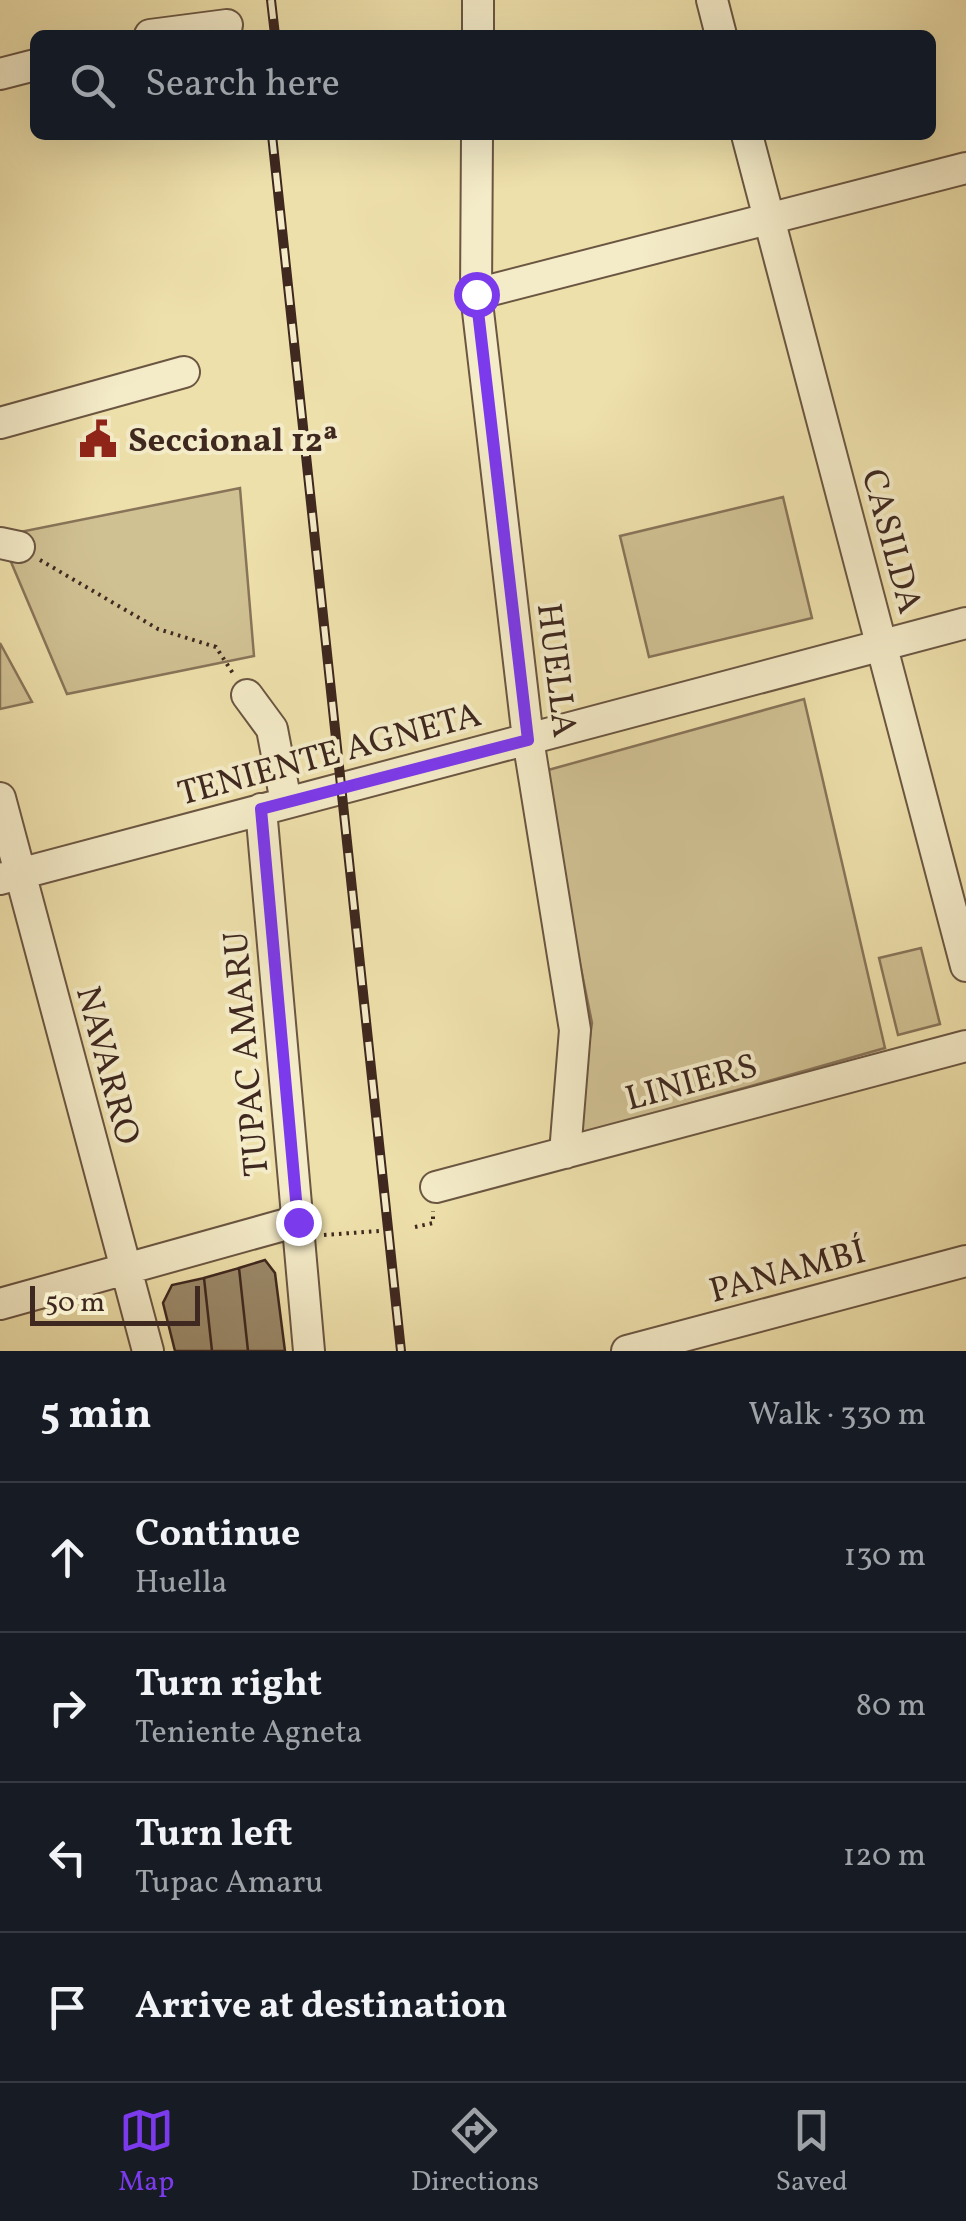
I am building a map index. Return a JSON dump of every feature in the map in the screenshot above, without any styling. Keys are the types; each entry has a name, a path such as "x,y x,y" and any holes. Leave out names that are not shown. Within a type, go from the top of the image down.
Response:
{"street":[{"path":"478,0 478,30"},
{"path":"712,0 720,30"},
{"path":"193,30 227,26"},
{"path":"0,74 30,66"},
{"name":"HUELLA","path":"477,140 476,294 528,740 575,1030 566,1153"},
{"name":"CASILDA","path":"748,140 966,966"},
{"path":"476,294 966,168"},
{"path":"0,422 184,372"},
{"name":"TENIENTE AGNETA","path":"9,876 966,623"},
{"name":"TUPAC AMARU","path":"248,694 272,728 298,1229 309,1351"},
{"name":"NAVARRO","path":"0,798 9,876 148,1351"},
{"name":"LINIERS","path":"436,1187 966,1046"},
{"path":"0,1304 125,1269 298,1229"},
{"name":"PANAMBÍ","path":"628,1351 966,1261"}],"path":[{"path":"9,545 158,630 216,647 248,694"},
{"path":"298,1229 379,1231"}],"shaded area":[{"path":"240,488 254,656 67,694 0,536"},
{"path":"783,497 812,618 649,657 620,536"},
{"path":"0,643 32,702 0,709"},
{"path":"804,699 885,1048 575,1136 592,1023 541,772"},
{"path":"921,948 940,1024 898,1035 879,958"}],"building":[{"path":"265,1260 275,1273 285,1351 248,1351 239,1268"},
{"path":"239,1268 248,1351 212,1351 204,1278"},
{"path":"204,1278 212,1351 175,1351 163,1303 172,1285"}],"railway":[{"path":"271,0 274,30"},
{"path":"273,140 401,1351"}],"place":[{"name":"Seccional 12ª","path":"98,439"}],"route":[{"path":"298,1222 261,809 528,740 476,294"}]}
